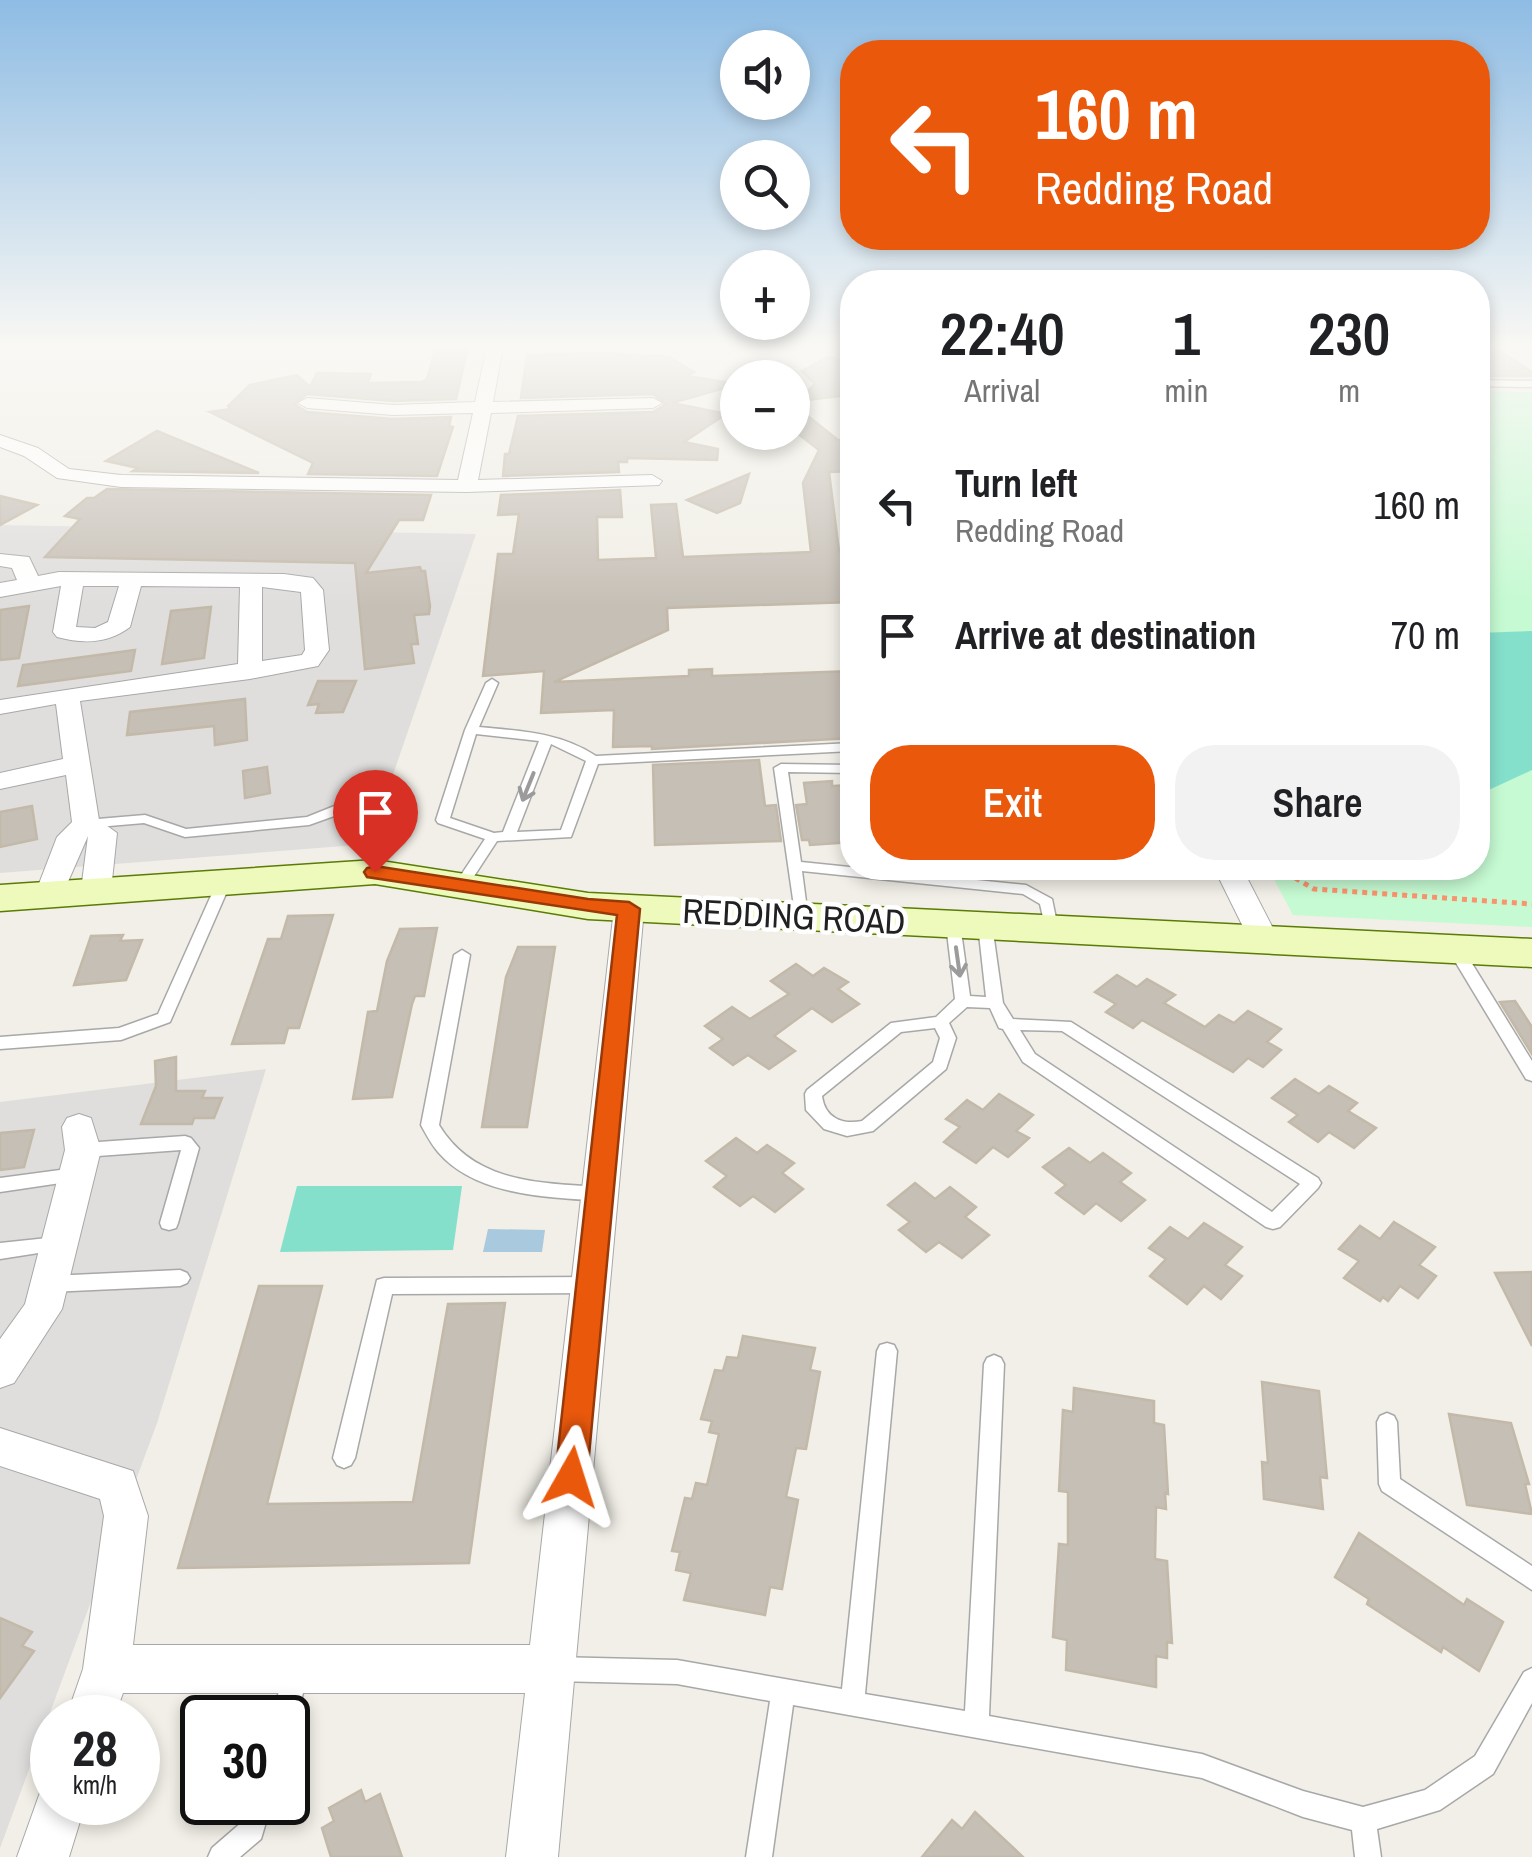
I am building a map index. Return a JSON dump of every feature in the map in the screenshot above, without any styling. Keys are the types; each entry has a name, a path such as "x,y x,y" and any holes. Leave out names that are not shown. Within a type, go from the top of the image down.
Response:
{"street":[{"path":"468,486 479,434"},
{"path":"0,441 31,452 64,474 103,479 468,486 652,481"},
{"path":"0,560 21,562 30,584"},
{"path":"73,579 64,622 66,632 77,636 103,633 122,622 132,580"},
{"path":"0,590 73,579 306,582 312,590 317,650 310,661 250,672 0,707"},
{"path":"250,672 251,581"},
{"path":"67,695 86,824"},
{"path":"0,781 78,764"},
{"path":"86,824 102,833 96,890"},
{"path":"50,894 71,837 86,824"},
{"name":"REDDING ROAD","path":"0,898 375,872 629,909 1532,952"},
{"path":"1234,880 1263,938"},
{"path":"532,1857 629,909"},
{"path":"0,1371 43,1309 80,1150"},
{"path":"0,1446 118,1485 126,1516 106,1670 98,1695"},
{"path":"106,1670 551,1669"},
{"path":"42,1857 53,1825"}],"lane":[{"path":"492,683 471,730 443,820 500,837 566,834 594,760"},
{"path":"471,730 548,738 576,746 594,760 840,748"},
{"path":"462,884 500,837 548,738"},
{"path":"801,917 781,768 840,769"},
{"path":"86,824 145,819 185,832 309,821 343,808 355,783"},
{"path":"794,866 840,871"},
{"path":"0,1043 120,1034 164,1018 225,880"},
{"path":"929,880 1026,890 1047,902 1052,928"},
{"path":"964,1001 969,924"},
{"path":"969,924 995,1003 1005,1024 1029,1058 1273,1222 1312,1182 1065,1026 1005,1024"},
{"path":"1456,948 1532,1075"},
{"path":"462,955 430,1125 439,1147 455,1161 504,1182 543,1190 600,1194"},
{"path":"940,1022 948,1038 940,1065 867,1126 848,1130 830,1124 815,1110 813,1094 897,1027 940,1022 964,1001 995,1003"},
{"path":"0,1185 80,1150 184,1144 190,1148 168,1223"},
{"path":"0,1251 61,1244"},
{"path":"50,1284 180,1278"},
{"path":"344,1458 384,1286 590,1286"},
{"path":"852,1704 887,1351"},
{"path":"976,1728 994,1364"},
{"path":"1387,1422 1390,1484 1532,1578"},
{"path":"289,1695 296,1669"},
{"path":"551,1669 676,1672 1202,1766 1303,1804 1363,1820 1431,1801 1484,1765 1525,1706 1532,1680"},
{"path":"759,1857 783,1692"},
{"path":"1363,1820 1368,1857"},
{"path":"221,1857 253,1825"}],"path":[{"path":"1299,880 1314,889 1532,904"}],"shaded area":[{"path":"0,525 476,534 369,844 0,873"},
{"path":"266,1069 157,1423 57,1695 30,1695 30,1767 0,1848 0,1102"}],"green space":[{"path":"1490,434 1532,434 1532,927 1293,915 1274,880 1490,880"},
{"path":"1532,631 1532,770 1490,789 1490,633"},
{"path":"297,1186 462,1186 453,1250 280,1252"}],"water":[{"path":"488,1229 545,1230 542,1252 483,1252"}],"building":[{"path":"152,434 163,434 259,473 133,471 138,468 106,461"},
{"path":"254,434 451,434 437,476 308,474 313,463"},
{"path":"514,434 697,434 684,442 718,449 717,460 627,458 627,462 618,462 619,472 503,476 505,454 509,454"},
{"path":"810,434 830,434 840,440 840,472 829,472 840,551 840,602 667,608 668,630 554,682 689,676 689,670 712,669 712,676 840,671 840,739 652,749 613,747 614,710 541,713 544,671 483,676 498,554 513,554 519,514 498,515 501,495 620,490 622,517 597,517 598,560 656,558 651,505 676,504 683,557 811,552 803,483 819,450 810,443"},
{"path":"749,474 740,503 717,513 687,500"},
{"path":"107,489 431,495 423,520 399,520 366,573 420,567 425,571 430,606 429,614 414,615 418,644 411,644 414,663 365,669 355,563 45,557 80,519 65,516 87,498"},
{"path":"0,496 37,505 0,525"},
{"path":"29,606 19,658 0,660 0,610"},
{"path":"211,607 204,658 162,664 171,611"},
{"path":"135,650 131,671 18,686 23,665"},
{"path":"318,681 356,681 343,712 316,713 319,704 308,705"},
{"path":"245,699 247,740 215,745 214,726 127,735 130,712"},
{"path":"759,760 765,806 776,805 781,841 655,845 653,765"},
{"path":"267,767 270,793 245,798 243,771"},
{"path":"832,781 832,786 840,786 840,843 810,845 809,840 802,840 796,805 807,804 804,783"},
{"path":"32,806 37,839 0,847 0,812"},
{"path":"333,915 299,1028 288,1028 284,1043 232,1044 268,939 281,939 288,916"},
{"path":"437,928 424,996 415,996 412,1004 392,1097 353,1099 368,1012 377,1011 387,961 400,929"},
{"path":"123,935 120,941 142,940 126,980 74,985 91,936"},
{"path":"518,947 555,947 527,1127 482,1127 506,977"},
{"path":"796,964 813,976 824,968 848,982 838,989 859,1004 832,1022 812,1008 774,1036 795,1051 769,1069 748,1055 733,1065 710,1048 723,1039 705,1026 732,1007 750,1019 789,994 771,981"},
{"path":"1117,975 1137,987 1147,979 1175,995 1164,1003 1205,1027 1219,1015 1234,1023 1248,1011 1281,1029 1267,1042 1281,1050 1263,1067 1248,1058 1233,1072 1142,1020 1133,1028 1106,1012 1116,1004 1095,992"},
{"path":"1515,1001 1532,1027 1532,1054 1500,1002"},
{"path":"176,1057 176,1091 205,1091 202,1098 222,1098 214,1118 194,1118 192,1124 141,1124 156,1086 155,1061"},
{"path":"1295,1079 1319,1094 1329,1086 1357,1103 1348,1111 1376,1128 1354,1148 1329,1132 1318,1142 1289,1122 1298,1115 1272,1098"},
{"path":"999,1094 1033,1115 1016,1131 1029,1138 1008,1157 993,1147 976,1163 944,1142 960,1127 946,1119 967,1100 983,1110"},
{"path":"34,1130 24,1167 0,1170 0,1133"},
{"path":"736,1138 757,1153 767,1145 794,1163 782,1173 803,1189 775,1212 753,1196 740,1206 714,1187 727,1176 706,1161"},
{"path":"1069,1148 1090,1163 1103,1153 1131,1173 1120,1182 1145,1200 1121,1221 1096,1203 1084,1214 1056,1193 1066,1185 1043,1167"},
{"path":"915,1183 935,1199 950,1187 976,1207 965,1217 989,1235 962,1258 939,1242 926,1252 899,1230 910,1222 888,1205"},
{"path":"1394,1222 1435,1247 1419,1265 1436,1276 1418,1298 1400,1286 1388,1301 1383,1297 1380,1301 1344,1278 1359,1261 1339,1249 1360,1226 1380,1239"},
{"path":"1204,1223 1242,1247 1225,1265 1242,1276 1221,1299 1204,1286 1187,1304 1150,1276 1166,1259 1149,1248 1170,1227 1188,1239"},
{"path":"1532,1272 1532,1346 1495,1273"},
{"path":"259,1286 322,1286 267,1504 413,1502 448,1304 505,1303 469,1563 178,1568"},
{"path":"743,1336 815,1348 810,1370 820,1372 806,1449 796,1448 786,1497 798,1500 782,1589 770,1587 765,1615 684,1600 691,1573 676,1570 680,1552 672,1551 685,1498 692,1499 696,1483 707,1485 719,1434 709,1432 712,1421 701,1419 715,1370 723,1371 727,1357 738,1358"},
{"path":"1262,1382 1319,1391 1327,1478 1320,1477 1323,1509 1264,1499 1262,1462 1268,1463"},
{"path":"1074,1388 1154,1401 1154,1423 1164,1425 1168,1494 1165,1493 1166,1509 1156,1507 1155,1559 1167,1561 1172,1643 1167,1642 1167,1658 1156,1656 1156,1687 1066,1670 1067,1640 1053,1637 1059,1544 1068,1545 1068,1492 1059,1491 1063,1410 1073,1412"},
{"path":"1449,1414 1511,1423 1529,1484 1525,1484 1532,1514 1467,1505"},
{"path":"1359,1533 1464,1605 1467,1599 1503,1622 1479,1671 1443,1647 1441,1652 1367,1604 1369,1599 1335,1577"},
{"path":"0,1618 32,1632 22,1646 34,1651 0,1698"},
{"path":"361,1790 365,1802 380,1794 402,1857 331,1857 322,1828 334,1821 329,1808"},
{"path":"975,1812 1023,1857 922,1857 952,1820 962,1829"}],"route":[{"path":"375,872 629,909 571,1477"}]}
